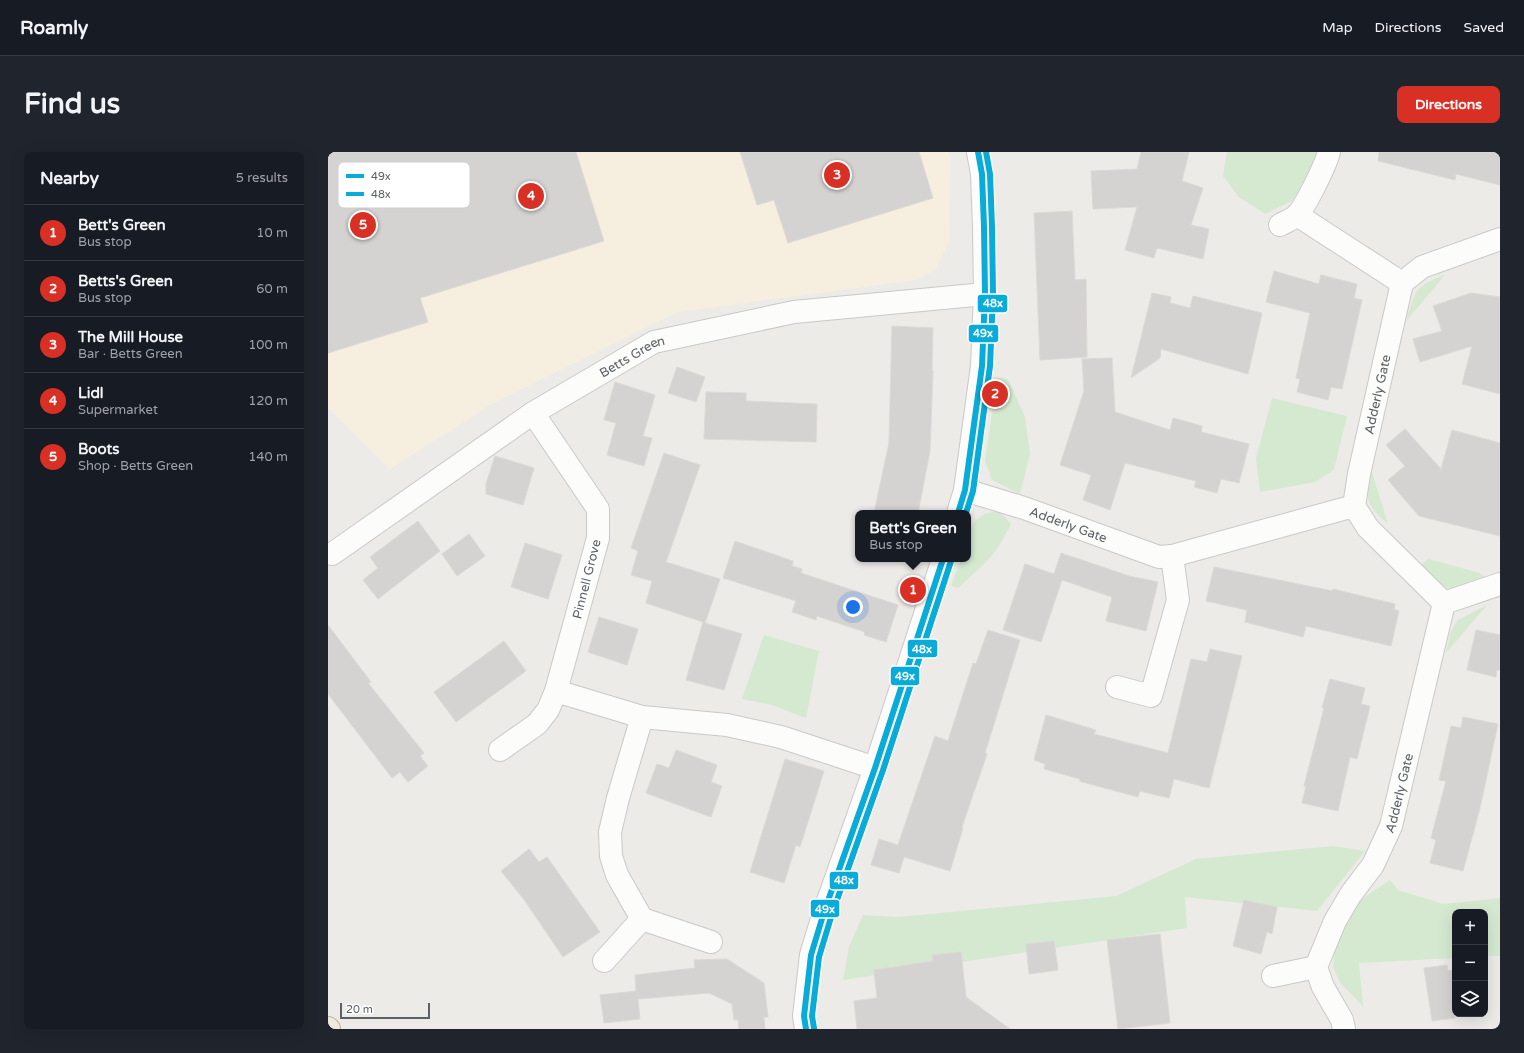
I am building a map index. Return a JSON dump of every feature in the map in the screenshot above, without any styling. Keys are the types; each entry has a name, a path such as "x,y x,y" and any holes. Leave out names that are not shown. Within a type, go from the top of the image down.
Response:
{"street":[{"path":"959,510 965,490 982,366 985,294 982,174 978,152"},
{"path":"1328,152 1327,161 1316,184 1289,220 1402,283 1422,267 1500,239"},
{"name":"Adderly Gate","path":"965,490 1024,508 1159,557 1172,556 1354,506 1359,474 1402,283"},
{"name":"Betts Green","path":"332,554 533,413 654,342 794,312 985,294"},
{"name":"Pinnell Grove","path":"500,750 537,724 548,710 556,691 598,538 598,509 533,413"},
{"path":"1354,506 1368,528 1444,603 1500,584"},
{"path":"1117,688 1151,696 1178,600 1172,556"},
{"path":"806,1029 804,1016 811,955 824,912 875,768 942,562"},
{"name":"Adderly Gate","path":"1316,967 1334,921 1351,894 1373,865 1391,826 1444,603"},
{"path":"556,691 642,717 727,725 781,736 875,768"},
{"path":"642,717 618,798 610,832 611,856 617,875 642,919 711,942"},
{"path":"604,961 642,919"},
{"path":"1273,976 1316,967 1323,987 1342,1020 1344,1029"}],"shaded area":[{"path":"328,152 949,152 949,242 935,270 916,280 678,312 490,405 390,469 328,408"}],"green space":[{"path":"1227,152 1318,152 1313,171 1292,201 1265,214 1239,197 1223,176"},
{"path":"1446,274 1406,321 1412,302 1418,290 1428,282"},
{"path":"997,378 1008,379 1025,417 1030,454 1020,494 992,480 985,461"},
{"path":"1272,398 1347,416 1334,470 1315,482 1260,492 1256,458"},
{"path":"1370,466 1388,524 1374,511 1370,505 1367,484"},
{"path":"999,511 1011,524 998,548 985,563 958,588 951,586 960,562 971,562 971,530 973,525 981,516"},
{"path":"1428,559 1480,573 1485,578 1462,587 1450,589 1441,584 1421,565"},
{"path":"1487,605 1446,653 1451,631 1458,620"},
{"path":"764,635 819,651 806,718 772,705 742,699"},
{"path":"1333,846 1365,851 1317,911 1185,897 1187,928 843,980 849,947 863,915 899,917 1116,896 1196,859"},
{"path":"1390,880 1398,890 1443,904 1500,898 1500,956 1488,956 1488,909 1452,909 1452,958 1359,963 1363,1006 1341,984 1333,968 1335,940 1351,918 1353,905"}],"building":[{"path":"328,152 576,152 604,241 420,298 428,322 328,353"},
{"path":"740,152 919,152 933,198 788,243 774,200 757,205"},
{"path":"1141,152 1189,152 1182,181 1203,188 1191,225 1209,229 1203,259 1157,248 1154,258 1125,250 1137,207 1093,209 1091,171 1137,169"},
{"path":"1379,152 1500,152 1500,185 1456,174 1455,180 1378,161"},
{"path":"1072,211 1075,280 1086,279 1087,357 1040,360 1034,213"},
{"path":"1274,271 1319,284 1321,275 1357,284 1354,298 1362,300 1342,389 1331,387 1328,400 1297,392 1300,379 1296,378 1310,313 1266,302"},
{"path":"1152,293 1171,297 1170,303 1190,308 1193,296 1262,313 1248,374 1161,349 1160,358 1131,378"},
{"path":"1471,293 1500,297 1500,394 1462,384 1472,346 1420,362 1413,339 1442,331 1433,306"},
{"path":"892,326 933,328 930,451 919,510 875,510 889,443"},
{"path":"1112,358 1115,412 1170,430 1173,418 1202,426 1201,432 1249,444 1239,483 1221,479 1217,493 1194,487 1196,481 1125,463 1110,510 1083,500 1091,475 1060,465 1084,391 1082,359"},
{"path":"677,367 705,377 696,402 668,393"},
{"path":"615,382 655,395 643,436 652,438 644,466 607,455 616,423 604,420"},
{"path":"706,392 746,393 746,401 817,404 816,442 704,439"},
{"path":"1405,429 1441,469 1452,430 1500,443 1500,536 1419,516 1388,480 1405,466 1386,445"},
{"path":"664,453 700,465 666,562 720,579 705,623 742,634 724,690 686,680 703,622 646,603 652,581 631,575 638,551 631,548"},
{"path":"495,456 534,468 523,505 486,494 486,484"},
{"path":"418,521 440,551 378,599 363,580 378,568 370,557"},
{"path":"469,534 485,556 457,576 442,554"},
{"path":"735,541 793,561 792,566 802,569 801,573 898,605 886,642 864,635 865,632 817,616 816,620 792,612 796,601 723,578"},
{"path":"525,543 562,555 548,599 511,587"},
{"path":"1061,553 1129,576 1158,582 1146,631 1106,621 1112,597 1062,580 1041,642 1003,630 1025,564 1054,574"},
{"path":"1214,567 1333,591 1333,589 1395,604 1394,609 1399,611 1391,646 1306,626 1303,637 1245,622 1247,610 1206,601"},
{"path":"599,617 638,629 627,665 588,652"},
{"path":"328,625 371,682 368,683 424,753 420,756 428,766 408,782 400,772 392,778 328,694"},
{"path":"988,630 1020,640 985,753 987,754 962,827 963,828 950,871 904,857 899,873 871,865 879,839 898,845 935,736 948,741 973,663 976,664"},
{"path":"1476,630 1500,635 1500,670 1497,670 1496,677 1467,670"},
{"path":"504,641 526,671 456,722 434,692"},
{"path":"1210,649 1242,656 1209,788 1174,779 1169,798 1140,791 1138,797 1079,781 1080,779 1044,769 1045,764 1034,760 1046,715 1096,730 1094,734 1168,753 1191,659 1207,662"},
{"path":"1330,679 1365,688 1361,704 1370,706 1357,759 1350,757 1338,811 1302,803 1306,786 1304,786"},
{"path":"1463,717 1498,724 1480,808 1463,871 1430,863 1436,840 1431,838 1446,781 1439,780 1451,726 1461,728"},
{"path":"676,750 717,765 711,782 722,786 711,817 646,793 657,764 669,768"},
{"path":"785,759 824,771 800,847 796,845 784,883 750,872"},
{"path":"529,849 539,862 547,857 600,932 563,957 525,901 501,871"},
{"path":"1244,900 1277,907 1272,934 1267,932 1261,954 1233,946"},
{"path":"1160,934 1170,1023 1118,1029 1107,940"},
{"path":"1054,941 1058,970 1029,974 1026,944"},
{"path":"961,952 966,997 1010,1029 857,1029 854,1001 877,998 874,970 933,961 932,955"},
{"path":"727,959 764,983 768,1017 764,1017 765,1029 739,1029 738,1020 734,1020 732,1004 709,993 638,999 640,1019 604,1023 600,995 636,991 635,975 695,968 694,960"},
{"path":"1447,965 1448,971 1452,970 1452,1017 1455,1018 1432,1021 1424,968"}],"transit line":[{"name":"49x","path":"959,510 965,490 982,366 985,294 984,227 982,174 978,152"},
{"name":"48x","path":"967,510 973,491 990,366 993,294 992,227 990,174 986,152"},
{"name":"49x","path":"806,1029 804,1016 811,955 824,912 875,768 942,562"},
{"name":"48x","path":"814,1028 812,1016 819,957 832,914 883,770 951,562"}],"place":[{"name":"The Mill House","path":"837,175"},
{"name":"Lidl","path":"531,196"},
{"name":"Boots","path":"363,225"},
{"name":"Betts's Green","path":"995,394"},
{"name":"Bett's Green","path":"913,590"}]}
